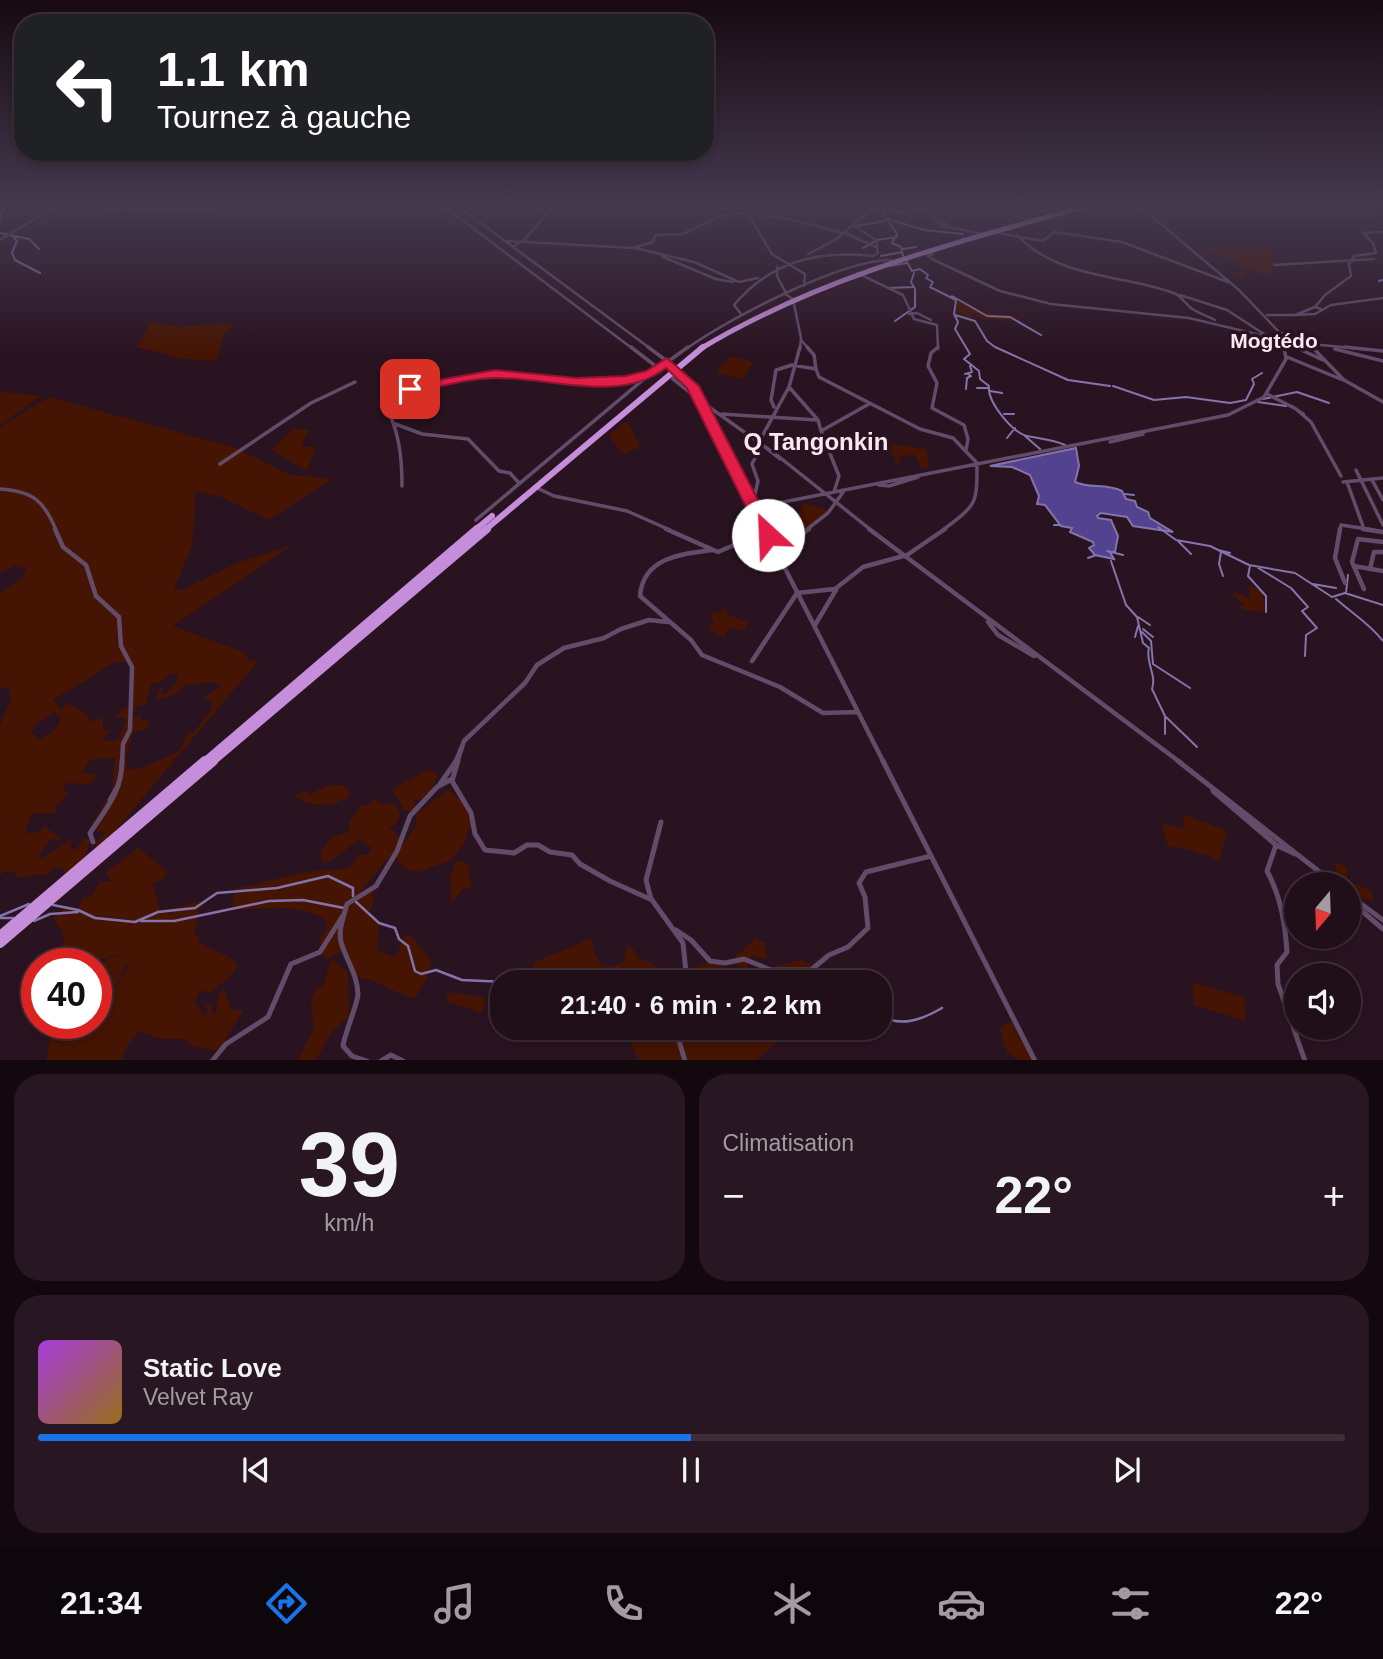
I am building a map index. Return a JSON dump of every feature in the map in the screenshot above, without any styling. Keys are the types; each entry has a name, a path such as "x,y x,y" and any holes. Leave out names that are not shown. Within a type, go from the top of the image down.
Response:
{"highway":[{"path":"788,295 910,256"},
{"path":"0,936 673,366 788,295 891,260 910,256"},
{"path":"0,943 673,366"}],"street":[{"path":"510,256 658,368"},
{"path":"526,256 673,366 700,401 1035,1060"},
{"path":"661,256 727,283 758,278"},
{"path":"666,256 696,262 746,288"},
{"path":"775,256 805,274 803,287"},
{"path":"741,314 734,303 746,288 777,267 808,256"},
{"path":"874,256 879,260"},
{"path":"929,256 1012,295 1051,304 1149,312 1220,323 1309,345 1383,351"},
{"path":"1043,256 1060,264 1227,310 1265,335"},
{"path":"1160,256 1229,282"},
{"path":"747,493 773,504 847,489 873,485 889,486 921,476 1132,438 1145,432 1228,415 1247,408 1267,394 1287,357 1285,340 1265,315 1199,256"},
{"path":"1295,315 1315,307 1325,295 1351,276 1354,256"},
{"path":"777,259 777,276 788,295 801,341 814,355 819,377 920,429 953,438 977,466 978,493 968,509 920,548 863,567 837,588 814,627"},
{"path":"1274,265 1374,259"},
{"path":"476,520 650,374 658,368 673,366 741,314 803,287 879,260 891,260"},
{"path":"856,273 883,283 902,295 909,314 915,320 937,325 938,349 931,353 932,358 928,364 937,383 932,408 953,415 963,424 968,439 965,450"},
{"path":"1178,295 1191,308 1220,323"},
{"path":"1315,307 1321,309 1383,298"},
{"path":"1265,315 1315,314 1321,309"},
{"path":"1281,333 1309,345 1345,381"},
{"path":"754,498 759,472 752,464 767,420 789,387 801,341"},
{"path":"1286,346 1309,345"},
{"path":"1323,346 1381,362"},
{"path":"1294,347 1324,360"},
{"path":"1345,352 1381,362"},
{"path":"1287,357 1345,381 1382,402"},
{"path":"774,407 771,400 776,385 775,372 794,365 816,369"},
{"path":"673,366 672,378 758,444 785,461 987,619 998,635 1042,660 1319,872"},
{"path":"402,486 401,448 383,401 420,386 495,374 593,383 650,374"},
{"path":"220,464 306,405 355,382"},
{"path":"789,387 817,420 839,476 834,492"},
{"path":"1267,394 1272,400 1299,412 1323,440 1321,444 1328,451 1341,476"},
{"path":"821,431 870,404"},
{"path":"723,417 744,414 767,420 817,420"},
{"path":"393,423 422,435 468,439 499,471 510,474 520,483"},
{"path":"1356,470 1383,525"},
{"path":"1364,529 1345,482 1383,478"},
{"path":"1372,479 1383,500"},
{"path":"534,486 554,496 626,511 712,550"},
{"path":"0,489 20,490 46,506 63,547 86,565 96,596 119,617 121,646 132,671 130,730 123,744 119,784 90,833 93,842"},
{"path":"781,560 792,542 828,513 847,489"},
{"path":"773,504 765,513 758,535 741,541 731,550 712,550 669,558 648,568 639,580 640,596 691,640 702,655 779,686 823,713 858,712"},
{"path":"1374,507 1383,506"},
{"path":"1345,583 1335,558 1340,527 1383,532"},
{"path":"1364,589 1352,562 1358,539 1383,542"},
{"path":"1370,569 1374,552 1383,552"},
{"path":"1354,566 1383,571"},
{"path":"797,593 837,588"},
{"path":"751,661 777,619 789,610 797,593"},
{"path":"212,1060 226,1044 268,1017 291,964 320,952 343,916 349,901 376,886 397,851 410,816 437,788 455,763 463,744 525,683 537,665 564,648 604,638 649,620 668,622"},
{"path":"437,788 454,776 463,744"},
{"path":"455,763 453,783 471,813 475,834 485,850 514,853 531,844 550,852 572,855 580,864 652,901"},
{"path":"1207,784 1223,803 1276,845 1296,854"},
{"path":"661,822 661,834 645,877 645,889 664,919 691,940 710,961 718,963 744,959 771,970 808,971 824,962 828,955 848,947 868,928 865,897 859,883 863,874 878,865 920,861 931,856"},
{"path":"1276,845 1267,871 1276,887 1285,920 1287,952 1277,965 1278,984 1293,1022 1294,1038 1306,1060"},
{"path":"1362,906 1383,920"},
{"path":"1362,909 1383,929"},
{"path":"343,916 342,945 354,969 358,997 347,1023 343,1046 352,1056 367,1060"},
{"path":"676,929 685,951 686,970"},
{"path":"679,1040 685,1060"},
{"path":"381,1060 391,1055 403,1060"}],"shaded area":[{"path":"1222,256 1272,256 1273,262 1270,275 1246,268 1243,279 1234,274 1240,273 1241,267"},
{"path":"963,300 985,313 1016,316 1016,321 982,319 972,313 971,319 955,310 958,302"},
{"path":"151,322 177,327 233,323 223,337 216,361 183,359 136,347"},
{"path":"731,356 753,362 743,379 716,372"},
{"path":"0,392 41,396 0,425"},
{"path":"49,397 236,448 288,474 332,479 269,520 221,497 196,491 192,545 174,589 182,590 237,563 292,545 173,626 246,653 248,661 259,660 98,851 65,876 63,867 52,869 44,878 44,874 16,878 16,872 3,872 0,876 0,725 11,699 9,687 0,688 0,593 22,578 27,566 17,568 15,565 0,573 0,427","holes":["115,662 130,662 131,701 130,706 122,709 115,718 122,717 126,720 118,740 102,741 111,729 103,730 103,717 91,722 79,709 68,703 61,710 53,700","173,673 178,674 175,684 165,694 161,693 160,688 156,700 177,694 186,685 214,682 221,685 204,698 212,701 211,710 193,733 188,733 178,752 141,768 127,770 126,756 133,732 146,729 150,721 141,720 141,715 133,717 133,713 138,706 146,704 151,684 160,682","54,712 62,718 53,732 40,740 31,732 35,725","115,758 112,791 91,825 92,829 101,822 95,833 106,831 95,845 97,851 93,854 89,852 84,859 91,839 83,839 76,850 69,849 73,838 43,858 37,857 51,839 61,840 44,825 40,832 25,833 32,814 55,813 58,809 55,807 70,792 62,790 67,783 90,784 95,779 95,774 82,773 90,760"]},
{"path":"627,421 640,447 623,454 609,435"},
{"path":"293,428 309,430 301,447 316,447 307,471 272,450"},
{"path":"889,444 926,449 929,468 922,468 914,454 899,457 900,463 897,464"},
{"path":"1076,448 1079,466 1075,482 1122,491 1126,499 1135,501 1137,507 1148,512 1150,518 1173,532 1133,526 1127,517 1101,513 1098,518 1111,520 1118,536 1115,552 1110,552 1114,559 1095,555 1089,548 1094,545 1093,542 1070,532 1072,528 1061,526 1045,505 1037,504 1039,496 1030,475 1012,467 990,466"},
{"path":"805,503 829,511 808,527 796,526 800,520 796,516"},
{"path":"1249,587 1261,589 1265,608 1262,612 1245,610 1235,605 1246,607 1233,594 1235,592 1250,598"},
{"path":"727,609 726,614 748,622 744,631 730,627 724,637 709,630 714,622 710,617 711,614"},
{"path":"428,770 438,774 432,788 423,798 414,800 413,803 418,805 411,812 404,810 392,789"},
{"path":"342,785 349,789 350,796 329,804 307,803 295,795 306,791 309,795 326,786"},
{"path":"449,789 456,798 459,792 471,813 473,827 467,831 465,842 451,860 419,872 405,869 392,854 359,893 372,889 374,904 368,913 379,923 377,950 392,956 397,955 404,935 410,935 431,960 428,976 415,998 356,977 342,951 326,960 319,940 327,928 325,919 315,914 292,909 267,908 232,911 235,889 306,872 349,868 359,855 368,855 372,848 359,840 329,862 324,863 320,853 331,838 349,831 350,821 362,805 368,805 373,799 385,805 396,804 400,816 395,825 389,828 400,837 401,847 416,826 416,814"},
{"path":"1183,814 1227,831 1220,860 1188,849 1168,846 1161,823 1184,829"},
{"path":"138,848 168,872 164,874 165,878 153,884 160,911 201,901 194,935 198,935 200,943 229,957 238,966 229,978 211,992 200,991 194,1003 202,1016 208,1012 205,1004 212,1005 211,1013 216,1014 218,996 224,987 231,1010 243,1010 219,1051 193,1046 184,1039 160,1039 139,1031 129,1043 121,1060 46,1060 50,1039 112,1039 112,991 116,985 112,986 112,958 124,953 112,957 112,948 60,948 64,942 62,931 53,918 65,908 77,910 83,898 91,897 99,882 112,881 106,874 108,871","holes":["130,965 118,983 125,966"]},
{"path":"456,861 468,863 471,887 463,889 451,903 450,878"},
{"path":"1335,862 1347,867 1347,872 1336,872"},
{"path":"1362,887 1372,891 1373,903 1362,898"},
{"path":"590,938 593,951 602,966 612,967 625,962 626,946 632,948 642,963 645,959 663,970 533,970 533,963"},
{"path":"756,939 765,943 767,959 751,956 746,969 734,964 736,956"},
{"path":"334,960 348,973 349,1016 331,1033 316,1060 298,1060 314,1028 311,1002 316,989 324,984 330,962"},
{"path":"800,960 811,964 812,970 770,970"},
{"path":"710,963 727,970 692,970"},
{"path":"1193,983 1244,997 1246,1021 1194,1005"},
{"path":"450,992 486,998 482,1013 445,1001"},
{"path":"1011,1021 1032,1060 1017,1059 1006,1048 1000,1028"},
{"path":"631,1040 778,1040 756,1060 639,1060"}],"waterway":[{"path":"13,256 15,260 40,273"},
{"path":"907,262 912,271 920,269 928,275 926,278 933,282 930,287 956,300 954,314 958,322 955,329 970,354 964,359 979,371 980,379 989,388"},
{"path":"890,266 907,263"},
{"path":"895,321 915,307 915,289 911,282 914,273"},
{"path":"1379,281 1383,280"},
{"path":"889,288 913,287"},
{"path":"952,296 987,316 1010,317 1041,335"},
{"path":"955,315 975,321 987,341 995,347 1068,380 1110,386"},
{"path":"965,374 972,372 970,366"},
{"path":"1113,386 1154,400 1186,397 1230,403 1246,400 1254,384 1252,379 1262,373"},
{"path":"966,389 967,378 971,376 968,374"},
{"path":"977,388 989,388"},
{"path":"989,388 996,408 1015,429"},
{"path":"990,391 1002,393"},
{"path":"1263,399 1297,392 1329,403"},
{"path":"1258,402 1286,406"},
{"path":"1292,406 1304,414"},
{"path":"1004,414 1014,414"},
{"path":"1007,438 1015,429"},
{"path":"1015,429 1027,436 1065,445"},
{"path":"1025,436 1040,449"},
{"path":"1125,494 1134,495"},
{"path":"1054,525 1060,525"},
{"path":"1158,527 1176,540 1218,550"},
{"path":"1178,541 1191,554"},
{"path":"1218,550 1230,553"},
{"path":"1218,550 1255,566"},
{"path":"1107,551 1123,555"},
{"path":"1221,552 1219,564 1223,576"},
{"path":"1088,558 1096,555"},
{"path":"1111,561 1126,605 1137,617 1143,643 1149,648 1152,689 1165,716 1165,734"},
{"path":"1250,566 1248,576 1266,596 1266,612"},
{"path":"1255,566 1295,573 1332,597 1345,593 1383,605"},
{"path":"1255,566 1291,588 1308,607 1302,611 1317,628 1306,635 1305,656"},
{"path":"1346,593 1348,575"},
{"path":"1313,584 1336,588"},
{"path":"1336,599 1383,641"},
{"path":"1138,617 1150,625"},
{"path":"1135,637 1138,626"},
{"path":"1143,629 1153,637"},
{"path":"1142,632 1151,641 1153,664 1190,688"},
{"path":"1166,717 1197,747"},
{"path":"53,905 78,910 95,918 135,922 158,912 195,908 217,893 277,888 328,876 353,888 353,896"},
{"path":"141,921 174,921 269,901 303,900 344,908"},
{"path":"355,901 379,923 395,928 399,939 408,946 415,971 421,974 436,970 462,980 490,981"},
{"path":"0,916 29,904"},
{"path":"34,921 50,914 78,912"},
{"path":"0,918 13,918"},
{"path":"616,970 621,970"},
{"path":"892,1020 911,1021 942,1008"}],"district":[{"name":"Mogtédo","path":"1274,341"},
{"name":"Q Tangonkin","path":"816,442"}],"route":[{"path":"410,389 502,373 593,383 625,380 650,374 667,361 693,386 768,535"}]}
